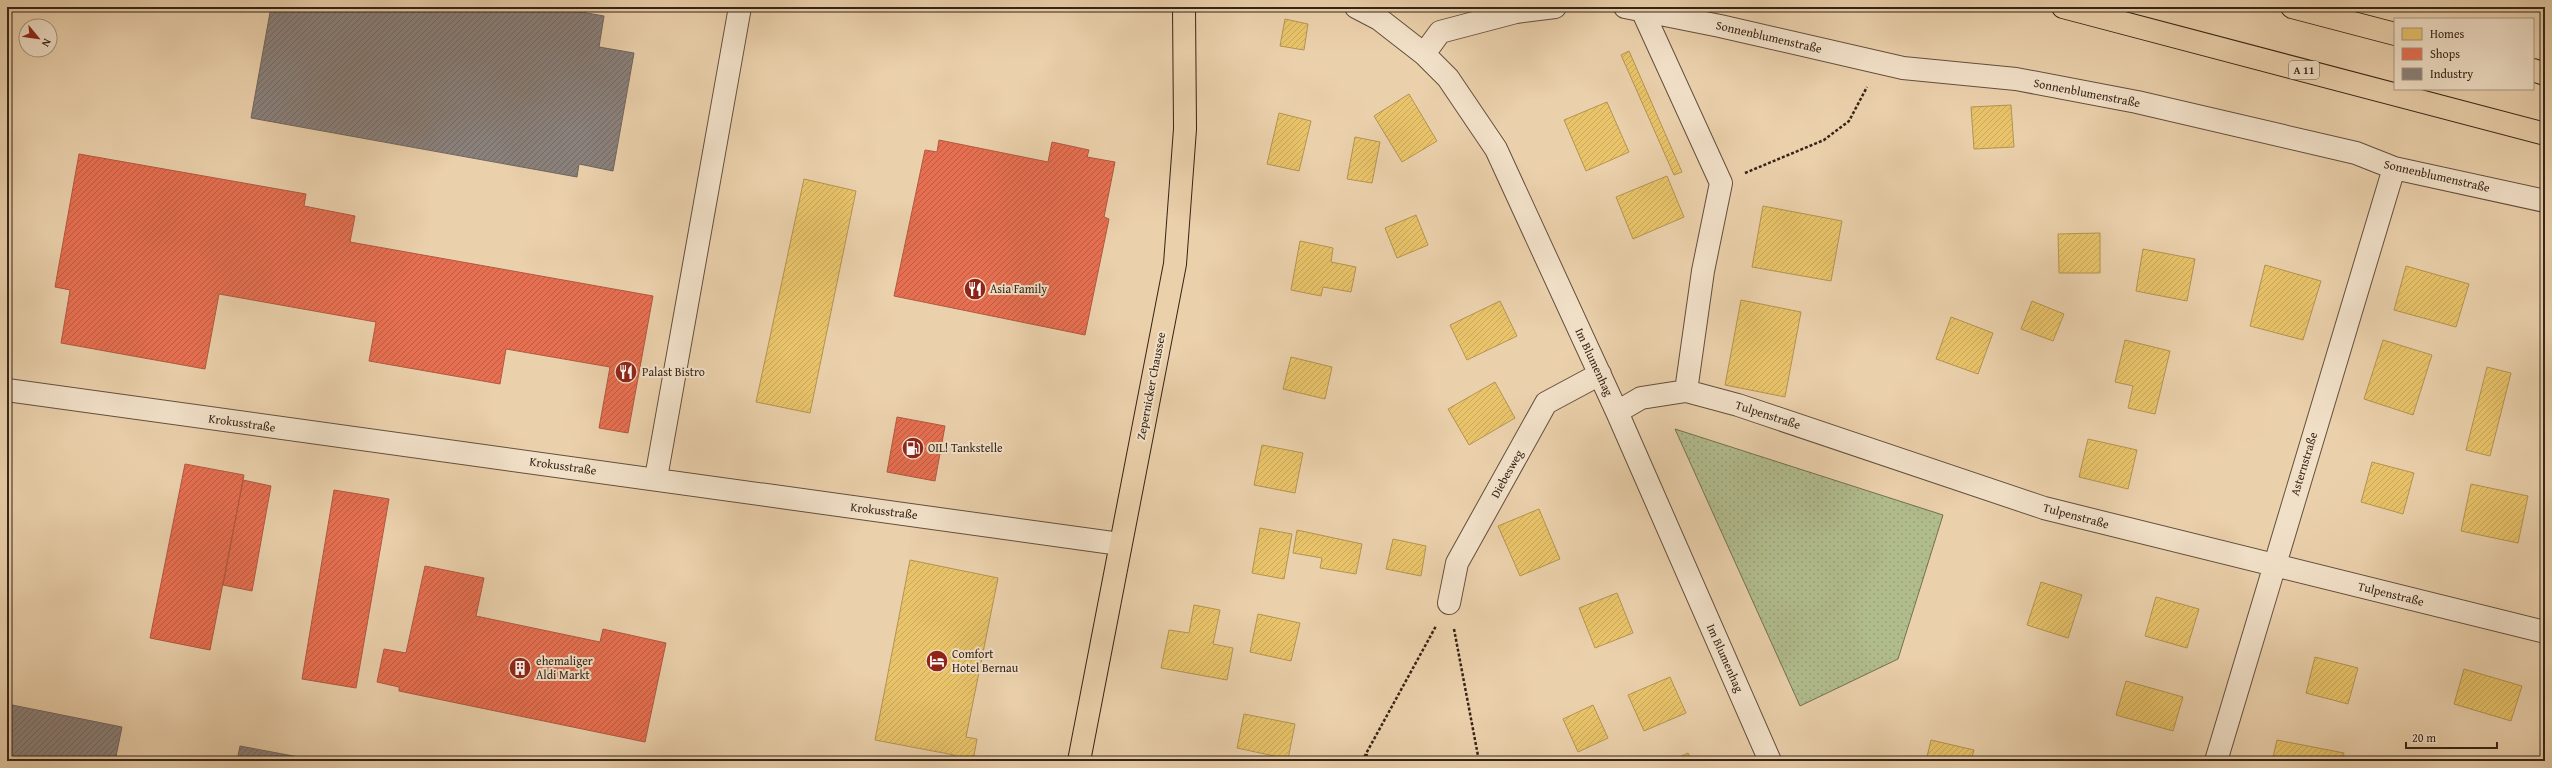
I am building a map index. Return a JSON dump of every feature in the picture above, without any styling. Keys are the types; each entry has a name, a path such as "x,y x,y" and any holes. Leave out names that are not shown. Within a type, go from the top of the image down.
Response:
{"main road":[{"name":"Zepernicker Chaussee","path":"1079,761 1175,264 1185,129 1184,7"},
{"name":"A 11","path":"2063,7 2545,134"},
{"path":"2292,7 2394,34"},
{"path":"2534,70 2545,74"}],"street":[{"path":"656,478 740,7"},
{"name":"Im Blumenhag","path":"1356,7 1379,19 1424,54 1448,78 1496,149 1600,374 1770,761"},
{"path":"1424,54 1440,32 1516,12 1555,7"},
{"path":"1634,9 1721,183 1703,271 1686,392"},
{"name":"Sonnenblumenstraße","path":"1634,9 1902,68 2016,79 2137,102 2356,153 2394,168 2545,201"},
{"name":"Asternstraße","path":"2216,761 2273,566 2394,168"},
{"name":"Diebesweg","path":"1449,603 1457,563 1546,403 1600,374"},
{"name":"Krokusstraße","path":"7,390 656,478 1120,544"},
{"name":"Tulpenstraße","path":"1617,412 1641,398 1686,392 1738,405 2044,508 2273,566 2545,632"}],"path":[{"path":"1721,183 1824,140 1849,121 1864,95 1875,62"},
{"path":"1362,761 1449,603"},
{"path":"1449,603 1479,761"},
{"path":"1366,761 1367,752"},
{"path":"987,757 1008,761"}],"green space":[{"path":"1675,429 1943,515 1898,659 1800,706"}],"building: Homes":[{"path":"1285,19 1308,24 1304,50 1280,46"},
{"path":"1629,51 1682,172 1674,175 1621,55"},
{"path":"1409,94 1437,141 1402,162 1374,116"},
{"path":"1607,102 1629,152 1586,171 1564,120"},
{"path":"2011,105 2014,147 1974,149 1971,107"},
{"path":"1279,113 1311,121 1299,171 1267,164"},
{"path":"1355,137 1380,142 1372,183 1347,179"},
{"path":"1667,176 1684,217 1633,239 1616,197"},
{"path":"804,179 856,191 810,413 756,402"},
{"path":"1763,206 1842,221 1831,281 1752,267"},
{"path":"1416,215 1428,245 1397,258 1385,228"},
{"path":"2100,233 2100,273 2059,273 2058,234"},
{"path":"1300,241 1333,248 1331,262 1356,267 1351,292 1323,287 1321,296 1291,290"},
{"path":"2143,249 2195,259 2187,301 2136,291"},
{"path":"2265,265 2321,281 2303,340 2250,326"},
{"path":"2406,266 2469,284 2456,327 2394,310"},
{"path":"1741,300 1801,312 1785,397 1725,385"},
{"path":"1500,301 1517,336 1467,360 1450,325"},
{"path":"2032,301 2064,314 2053,341 2021,329"},
{"path":"1951,317 1993,333 1978,374 1936,359"},
{"path":"2125,340 2170,351 2155,414 2128,408 2133,386 2115,382"},
{"path":"2383,340 2432,355 2413,415 2364,399"},
{"path":"1291,357 1332,367 1325,399 1283,389"},
{"path":"2487,367 2511,373 2490,456 2466,450"},
{"path":"1495,382 1515,418 1469,445 1448,409"},
{"path":"2088,439 2137,450 2128,489 2079,477"},
{"path":"1262,445 1303,453 1295,493 1254,485"},
{"path":"2372,462 2414,473 2403,514 2361,502"},
{"path":"2471,484 2528,496 2518,543 2461,531"},
{"path":"1539,509 1560,559 1520,576 1498,526"},
{"path":"1260,528 1292,534 1284,579 1252,573"},
{"path":"1297,530 1362,544 1356,574 1320,568 1322,558 1293,553"},
{"path":"1393,539 1426,546 1421,576 1386,569"},
{"path":"910,560 998,578 966,737 977,739 973,761 953,761 954,755 875,740"},
{"path":"2041,582 2082,595 2068,638 2027,625"},
{"path":"1617,593 1633,633 1595,648 1579,608"},
{"path":"2156,597 2199,609 2187,648 2145,636"},
{"path":"1194,605 1220,610 1213,644 1233,648 1227,680 1161,668 1169,630 1189,633"},
{"path":"1258,614 1300,623 1291,661 1250,652"},
{"path":"2315,657 2358,668 2348,704 2306,693"},
{"path":"2464,669 2522,686 2511,721 2454,704"},
{"path":"1670,677 1686,713 1644,731 1628,695"},
{"path":"2126,681 2183,697 2173,731 2116,715"},
{"path":"1593,705 1608,738 1578,752 1563,719"},
{"path":"1244,714 1295,724 1288,759 1237,748"},
{"path":"1931,740 1974,750 1971,761 1926,761"},
{"path":"2277,740 2344,753 2342,761 2272,761"},
{"path":"1688,753 1692,761 1671,761"}],"building: Shops":[{"path":"939,140 1048,162 1052,142 1089,150 1087,157 1115,162 1104,217 1109,219 1085,335 894,296 925,150 937,152"},
{"path":"79,154 306,194 304,206 355,216 350,242 653,296 628,433 599,428 610,367 506,349 500,384 369,361 376,322 219,294 205,369 61,343 70,290 55,287"},
{"path":"897,417 945,426 935,481 887,472"},
{"path":"185,464 244,475 210,650 150,638"},
{"path":"243,480 271,486 252,591 223,585"},
{"path":"334,490 389,499 356,688 302,679"},
{"name":"ehemaliger Aldi Markt","path":"425,566 484,578 476,616 600,642 603,629 666,643 645,742 399,691 399,687 377,682 384,649 406,653"}],"building: Industry":[{"path":"271,7 552,7 604,16 599,47 634,53 613,171 579,164 577,177 251,118"},
{"path":"7,704 122,727 115,761 7,761"},
{"path":"240,746 320,761 237,761"}],"place":[{"name":"Asia Family","path":"975,289"},
{"name":"Palast Bistro","path":"626,372"},
{"name":"OIL! Tankstelle","path":"913,448"},
{"name":"Comfort Hotel Bernau","path":"937,661"},
{"name":"ehemaliger Aldi Markt","path":"520,668"}]}
